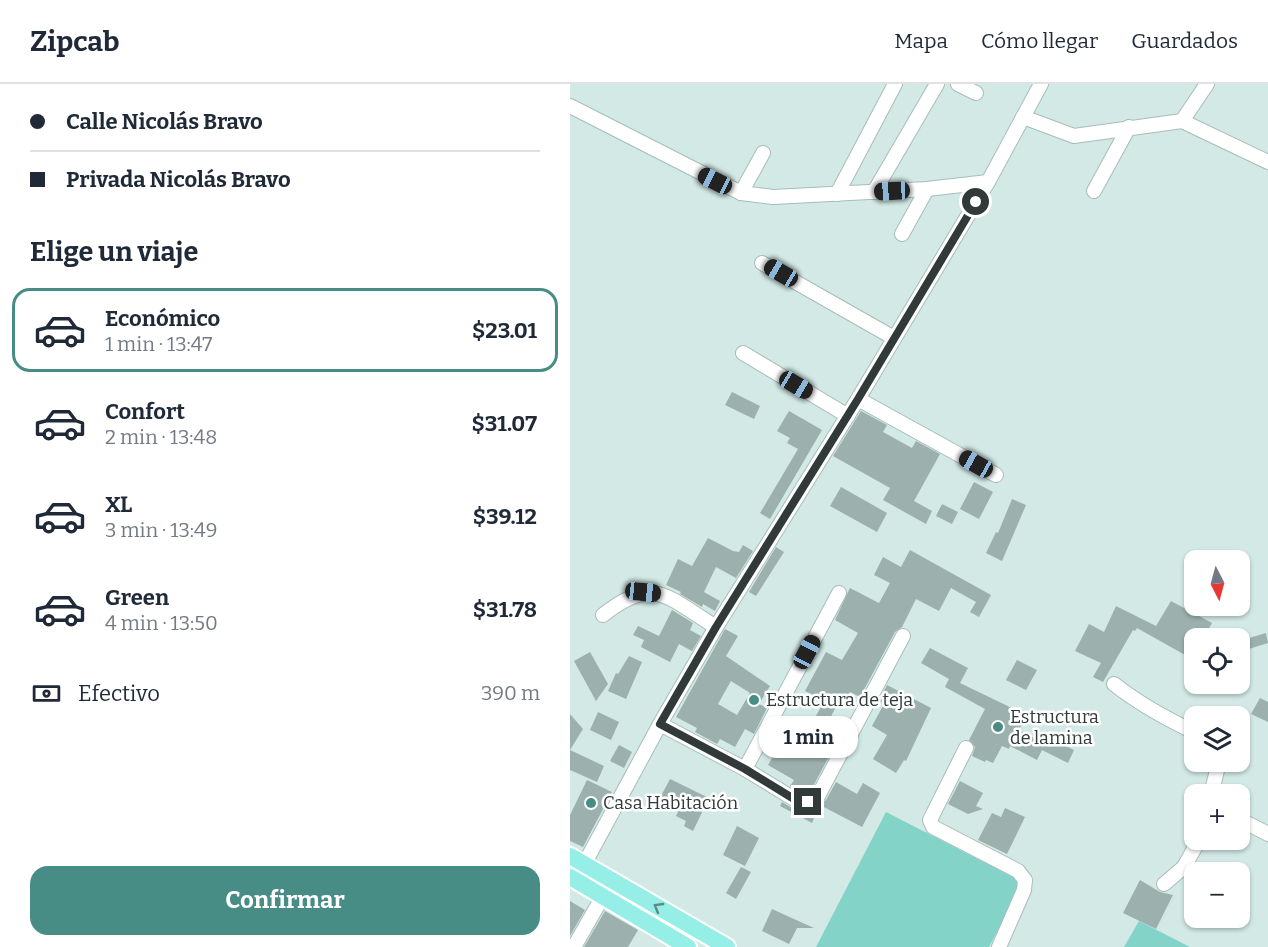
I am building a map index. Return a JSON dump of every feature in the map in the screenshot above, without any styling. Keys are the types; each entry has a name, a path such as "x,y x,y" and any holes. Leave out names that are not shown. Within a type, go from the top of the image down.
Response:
{"main road":[{"path":"577,860 727,947"},
{"path":"573,879 688,947"},
{"path":"671,937 680,919"}],"street":[{"path":"837,194 895,84"},
{"path":"874,192 937,84"},
{"path":"958,84 976,93"},
{"path":"573,879 577,860 716,627 848,416 988,182 1041,84"},
{"path":"1182,121 1206,84"},
{"path":"570,106 741,193 773,197 927,189 988,182"},
{"path":"1023,117 1074,136 1182,121 1268,162"},
{"path":"1094,191 1129,128"},
{"path":"741,193 763,153"},
{"path":"902,234 927,189"},
{"path":"762,263 894,338"},
{"path":"743,353 848,416"},
{"path":"858,399 996,475"},
{"path":"603,615 621,601 643,592 651,592 659,593 716,627"},
{"path":"745,769 839,593"},
{"path":"660,724 745,769 794,799 808,802 818,796 903,636"},
{"path":"1114,684 1133,700 1184,727"},
{"path":"966,748 930,820 933,827 1018,872 1025,880 1024,890 999,947"},
{"path":"1250,825 1268,834"},
{"path":"1164,884 1184,867 1193,850"},
{"path":"574,947 603,896"}],"shaded area":[{"path":"886,812 1023,882 989,947 816,947"},
{"path":"1139,921 1190,947 1124,947"}],"building":[{"path":"732,392 760,406 754,419 725,405"},
{"path":"789,411 822,430 770,519 760,513 798,449 787,443 790,438 777,431"},
{"path":"861,411 887,425 883,432 912,448 916,441 940,454 914,501 932,511 926,524 883,500 890,488 833,456"},
{"path":"974,482 993,492 979,519 960,509"},
{"path":"841,487 887,513 877,532 830,506"},
{"path":"1012,499 1026,505 1002,561 986,553 996,532 998,533"},
{"path":"942,504 958,512 952,524 936,516"},
{"path":"708,538 733,551 739,552 743,545 753,551 736,578 716,567 704,592 720,601 715,611 703,604 702,607 680,594 681,592 666,585 678,559 692,566"},
{"path":"776,547 784,552 756,596 749,592"},
{"path":"910,550 991,595 979,617 970,612 976,602 951,588 939,611 916,599 902,627 895,632 860,697 850,692 842,708 837,705 827,724 833,727 829,733 839,738 811,790 797,791 790,786 794,780 768,765 786,734 776,729 782,718 807,733 824,701 805,691 826,652 842,660 858,633 835,620 850,588 879,603 890,583 874,575 883,557 901,567"},
{"path":"1171,601 1184,608 1184,616 1199,616 1212,623 1209,628 1184,628 1184,654 1137,628 1133,630 1103,682 1093,677 1101,663 1075,651 1089,624 1104,632 1116,606 1156,626"},
{"path":"672,610 693,623 690,630 701,636 692,651 679,644 670,662 641,647 644,640 633,635 638,626 659,636"},
{"path":"725,629 738,636 726,656 770,686 759,704 767,708 754,734 745,729 735,747 720,739 717,744 695,732 697,728 676,717","holes":["731,681 750,693 737,715 718,704"]},
{"path":"1266,633 1268,643 1250,649 1250,638"},
{"path":"930,648 968,668 960,683 1026,715 1019,730 1042,742 1046,736 1074,750 1068,763 1042,750 1037,760 1010,746 1009,749 1002,746 993,763 972,756 975,747 969,740 985,709 945,687 949,679 921,663"},
{"path":"590,652 608,684 596,701 574,661"},
{"path":"629,656 642,662 626,699 608,691 616,673 618,674"},
{"path":"1017,660 1037,670 1026,690 1006,680"},
{"path":"887,685 931,708 906,761 904,760 896,773 873,759 887,735 872,726 884,704 879,701"},
{"path":"1260,698 1268,702 1268,722 1251,714"},
{"path":"598,712 619,722 611,740 590,730"},
{"path":"570,714 583,729 570,750"},
{"path":"619,745 632,752 624,768 610,761"},
{"path":"570,750 604,766 597,782 570,770"},
{"path":"670,779 709,798 693,831 684,826 686,821 676,816 680,808 660,798"},
{"name":"Casa Habitación","path":"587,780 612,792 583,847 570,841 570,815"},
{"path":"960,781 983,793 976,806 983,809 968,814 948,804"},
{"path":"836,782 857,794 863,783 880,793 862,827 820,805 826,800"},
{"path":"782,802 792,808 806,811 819,806 812,823 780,806"},
{"path":"1005,808 1025,817 1007,854 978,840 992,813 1001,817"},
{"path":"737,826 759,838 745,866 723,855"},
{"path":"741,867 751,872 736,899 726,893"},
{"path":"1140,880 1160,892 1173,895 1156,929 1123,913"},
{"path":"570,901 585,910 570,936"},
{"path":"772,909 814,928 797,928 789,944 762,931"},
{"path":"605,911 638,930 628,947 584,947"}],"place":[{"name":"Estructura de teja","path":"754,700"},
{"name":"Estructura de lamina","path":"998,727"},
{"name":"Casa Habitación","path":"591,803"}],"route":[{"path":"808,802 794,799 745,769 660,724 716,627 858,399 976,202"}]}
